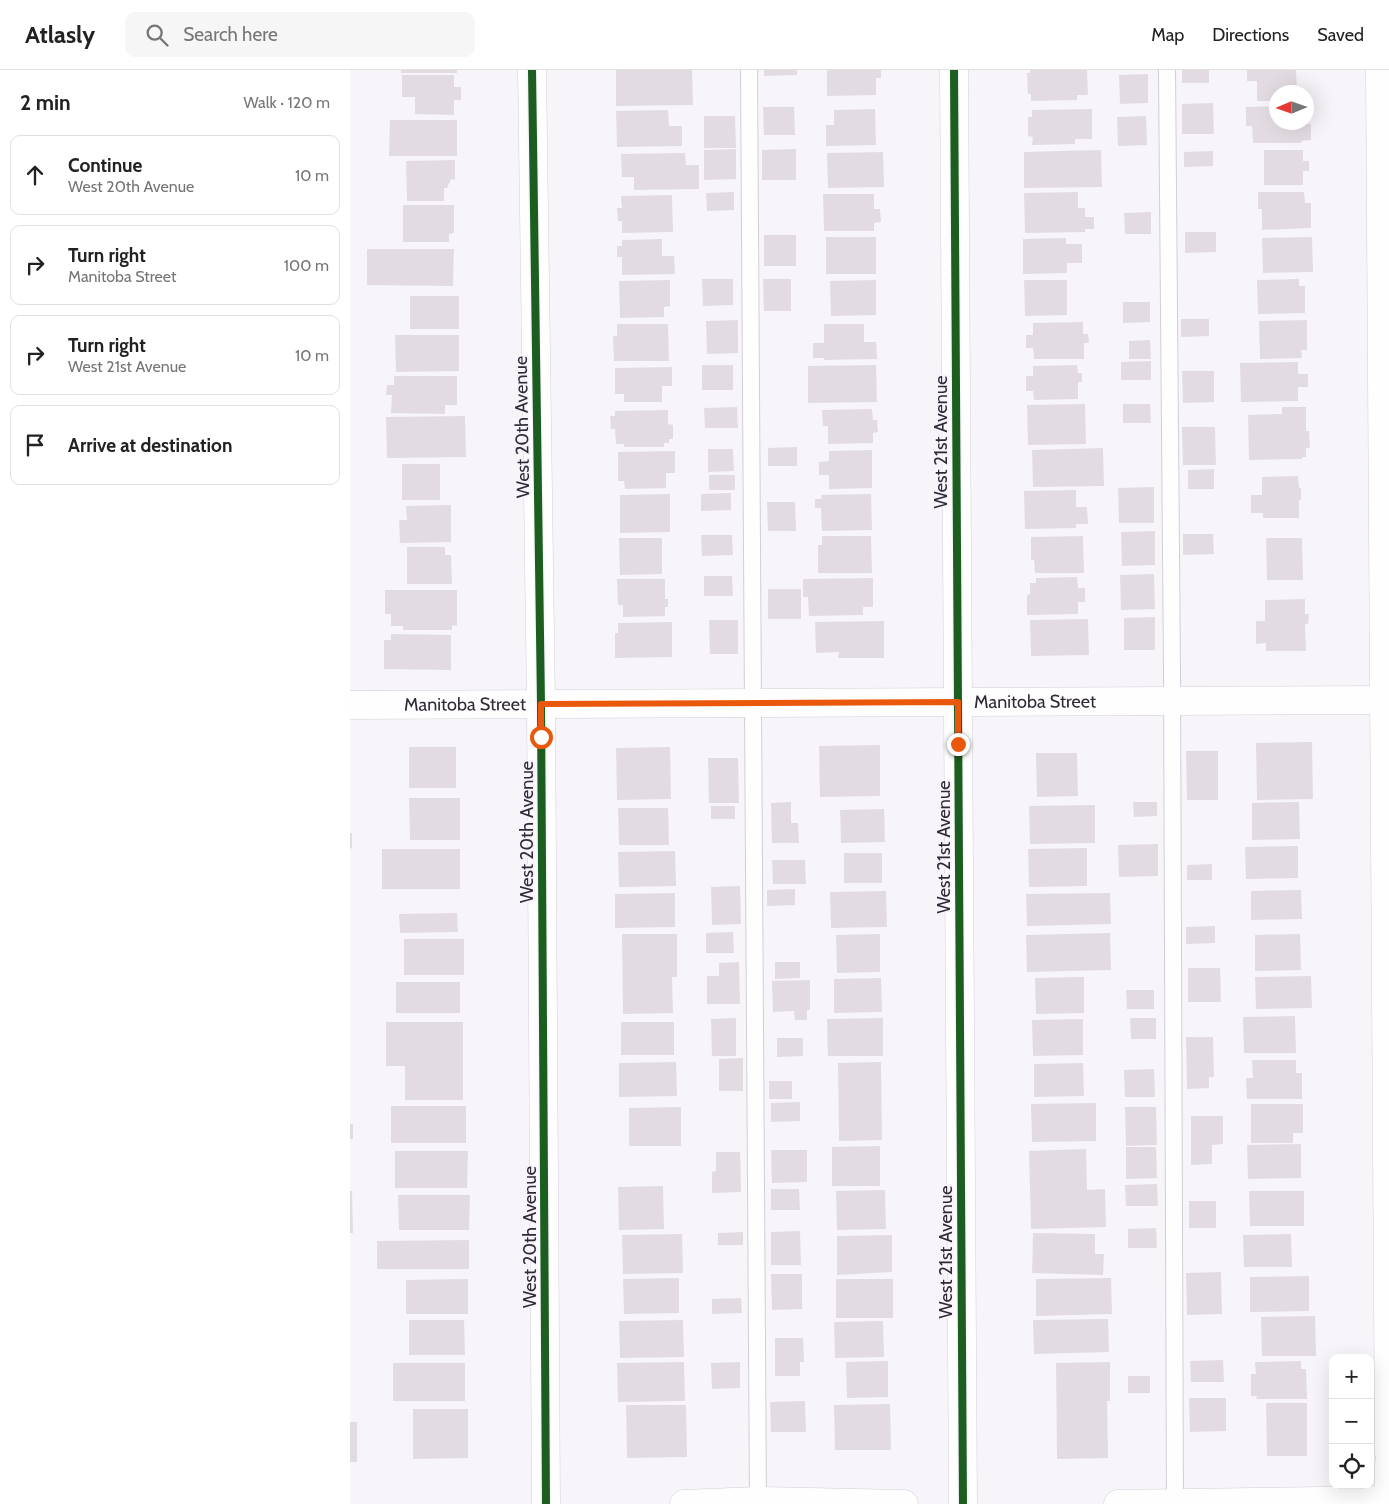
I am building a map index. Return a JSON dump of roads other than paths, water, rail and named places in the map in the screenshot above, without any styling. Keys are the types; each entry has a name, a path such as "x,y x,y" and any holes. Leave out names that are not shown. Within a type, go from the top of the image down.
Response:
{"street":[{"name":"West 20th Avenue","path":"532,70 541,704 546,1504"},
{"name":"West 21st Avenue","path":"954,70 963,1504"},
{"path":"1380,70 1387,700 1389,1453"},
{"name":"Manitoba Street","path":"350,705 1387,700"},
{"path":"1389,1464 1389,1492"},
{"path":"1118,1504 1389,1500"},
{"path":"684,1504 904,1504"}],"lane":[{"path":"749,70 758,1503"},
{"path":"1167,70 1176,1504"}]}
